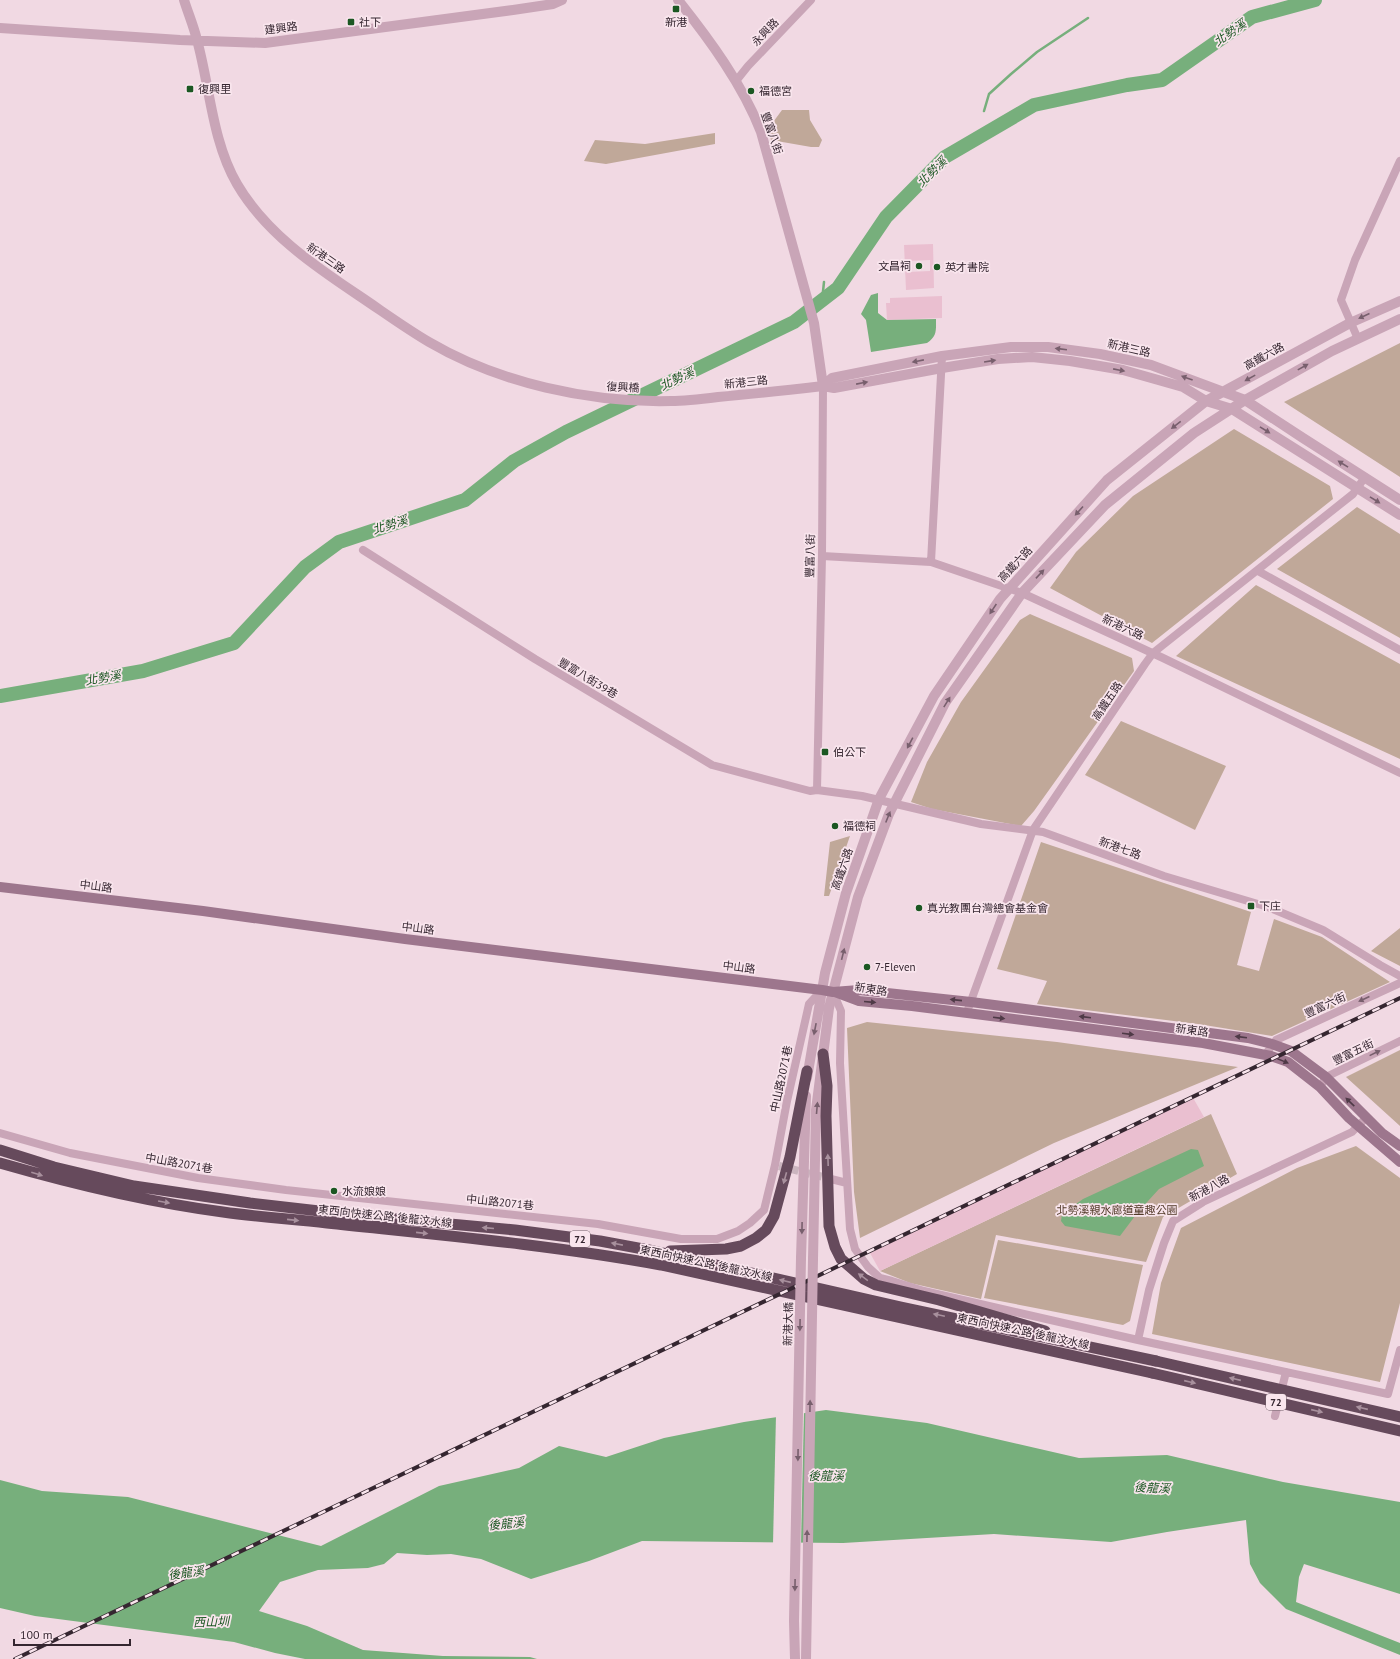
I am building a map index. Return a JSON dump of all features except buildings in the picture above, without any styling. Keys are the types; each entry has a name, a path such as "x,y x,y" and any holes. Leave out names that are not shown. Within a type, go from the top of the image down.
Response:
{"highway":[{"path":"823,1054 827,1086 826,1116 829,1226 835,1247 841,1259 864,1279 876,1285 939,1300 1128,1356"},
{"path":"654,1252 726,1249 741,1246 756,1238 766,1230 774,1216 790,1157 807,1071"},
{"name":"東西向快速公路 後龍汶水線","path":"0,1150 54,1167 134,1186 250,1203 515,1230 600,1241 1156,1361 1400,1417"},
{"name":"東西向快速公路 後龍汶水線","path":"0,1163 57,1180 159,1202 224,1212 530,1245 661,1265 1152,1373 1400,1431"}],"main road":[{"name":"中山路","path":"0,887 203,911 405,939 833,992"},
{"name":"新東路","path":"833,992 859,990 971,1002 1248,1038 1272,1044 1291,1051 1326,1077 1382,1133 1400,1146"},
{"name":"新東路","path":"833,992 859,1001 967,1012 1203,1043 1265,1054 1288,1062 1320,1087 1358,1126 1400,1162"}],"street":[{"name":"新港三路","path":"184,0 197,40 226,162 236,183 251,205 279,236 298,253 430,343 493,372 527,383 597,398"},
{"name":"建興路","path":"0,28 180,40 265,43 513,10 553,4 562,0"},
{"name":"豐富八街","path":"678,0 736,81 753,112 761,132 814,323 824,386 817,790"},
{"name":"永興路","path":"736,81 748,66 811,0"},
{"path":"1358,338 1341,300 1355,260 1400,162"},
{"name":"高鐵六路","path":"822,990 824,973 846,893 879,799 934,696 1008,588 1107,480 1206,401 1350,323 1400,301"},
{"path":"1400,319 1358,338 1245,400 1194,433 1104,505 1022,593 945,703 889,814 858,897 833,992 841,1011 840,1063 850,1229 855,1248 868,1267 880,1278 924,1291 1138,1340 1388,1394 1400,1350"},
{"name":"新港三路","path":"824,386 832,378 942,356 1011,347 1048,347 1100,354 1151,365 1245,400 1400,500"},
{"path":"931,562 942,356"},
{"name":"新港三路","path":"671,402 824,386 834,388 998,359 1032,357 1070,361 1123,370 1183,387 1206,401 1232,409 1400,515"},
{"name":"復興橋","path":"597,398 671,402"},
{"name":"高鐵五路","path":"967,1012 1033,830 1153,653 1353,494 1365,477"},
{"name":"豐富八街39巷","path":"363,550 535,659 712,765 732,772 810,791 817,790"},
{"name":"新港六路","path":"822,556 931,562 1022,593 1153,653 1400,773"},
{"path":"1258,571 1400,650"},
{"name":"新港七路","path":"817,790 879,799 981,824 1042,832 1164,876 1268,907 1323,930 1400,976"},
{"name":"豐富六街","path":"1265,1054 1272,1044 1284,1037 1400,983"},
{"name":"新港大橋","path":"795,1659 801,1258 807,1071 822,990"},
{"name":"中山路2071巷","path":"0,1133 70,1153 198,1178 286,1190 598,1224 680,1239 717,1239 738,1231 750,1223 764,1210 777,1166 786,1101 809,1004 822,990"},
{"name":"新港大橋","path":"806,1659 816,1110 829,1008 833,992"},
{"name":"豐富五街","path":"1320,1087 1326,1077 1400,1041"},
{"name":"新港八路","path":"1138,1340 1149,1290 1164,1243 1173,1221 1203,1202 1352,1132 1366,1118"},
{"path":"830,1179 847,1183"},
{"path":"1275,1416 1286,1372"}],"green space":[{"path":"782,110 809,110 810,120 822,140 819,147 771,140 768,129"},
{"path":"715,133 715,144 606,164 584,161 595,140 645,144"},
{"path":"1400,343 1400,477 1284,402"},
{"path":"1234,429 1330,486 1333,499 1152,643 1050,588 1076,552 1133,496"},
{"path":"1357,507 1400,534 1400,638 1277,569"},
{"path":"1256,585 1400,664 1400,759 1176,656"},
{"path":"1030,614 1132,658 1134,671 1034,811 1021,826 932,809 911,802 927,762 961,702 1020,620"},
{"path":"1121,721 1226,766 1195,830 1085,775"},
{"path":"850,836 829,896 824,896 830,842"},
{"path":"1041,842 1251,912 1237,965 1259,971 1274,919 1322,937 1390,982 1272,1036 1198,1024 1037,1004 1047,981 997,969"},
{"path":"1400,928 1400,966 1371,951"},
{"path":"867,1022 1057,1042 1238,1067 1054,1143 860,1238 854,1192 847,1028"},
{"path":"1400,1050 1400,1126 1346,1077"},
{"name":"北勢溪親水廊道童趣公園","path":"1211,1114 1237,1174 1163,1217 1146,1262 996,1235 981,1299 910,1283 880,1271"},
{"path":"1356,1146 1400,1178 1400,1303 1380,1382 1152,1334 1161,1283 1181,1228 1297,1168"},
{"path":"998,1240 1143,1265 1130,1321 1123,1325 984,1298"}],"shaded area":[{"path":"933,244 934,288 906,290 904,245","holes":["930,260 930,271 908,272 907,261"]},
{"path":"942,296 942,318 887,320 886,303 890,303 890,298"},
{"path":"1192,1096 1204,1117 880,1271 870,1253"}],"water":[{"path":"878,293 878,313 887,320 936,319 936,330 933,338 927,343 871,352 866,320 861,314 871,295"},
{"path":"1191,1149 1198,1150 1204,1166 1159,1189 1138,1212 1120,1236 1065,1226 1061,1221 1062,1214 1083,1199"},
{"name":"後龍溪","path":"826,1410 927,1423 1079,1458 1167,1455 1283,1482 1400,1502 1400,1594 1304,1564 1299,1577 1296,1602 1400,1643 1400,1655 1286,1609 1260,1583 1250,1564 1246,1520 1111,1542 994,1534 843,1543 642,1541 589,1561 531,1579 481,1559 451,1554 427,1555 397,1553 384,1564 368,1568 318,1570 280,1582 259,1611 307,1626 363,1650 443,1656 530,1657 537,1659 305,1659 234,1642 35,1616 0,1608 0,1480 42,1491 128,1497 321,1546 439,1486 519,1468 559,1446 606,1457 664,1438 744,1422"}],"pier":[{"path":"804,1411 801,1544 773,1544 776,1415"}],"waterway":[{"name":"北勢溪","path":"0,696 143,671 234,643 305,567 339,542 465,500 514,461 566,432 794,322 838,288 886,217 945,157 1034,105 1127,85 1162,80 1252,17 1315,0"},
{"path":"984,111 989,94 1011,74 1037,52 1088,18"},
{"path":"822,301 824,282"}],"tunnel":[{"path":"779,1166 831,1179"}],"railway":[{"path":"15,1659 1400,998"}],"place":[{"name":"新港","path":"676,9"},
{"name":"社下","path":"351,22"},
{"name":"復興里","path":"190,89"},
{"name":"福德宮","path":"751,91"},
{"name":"文昌祠","path":"919,266"},
{"name":"英才書院","path":"937,267"},
{"name":"伯公下","path":"825,752"},
{"name":"福德祠","path":"835,826"},
{"name":"下庄","path":"1251,906"},
{"name":"真光教團台灣總會基金會","path":"919,908"},
{"name":"7-Eleven","path":"867,967"},
{"name":"水流娘娘","path":"334,1191"}],"water label":[{"name":"西山圳","path":"211,1622"}]}
